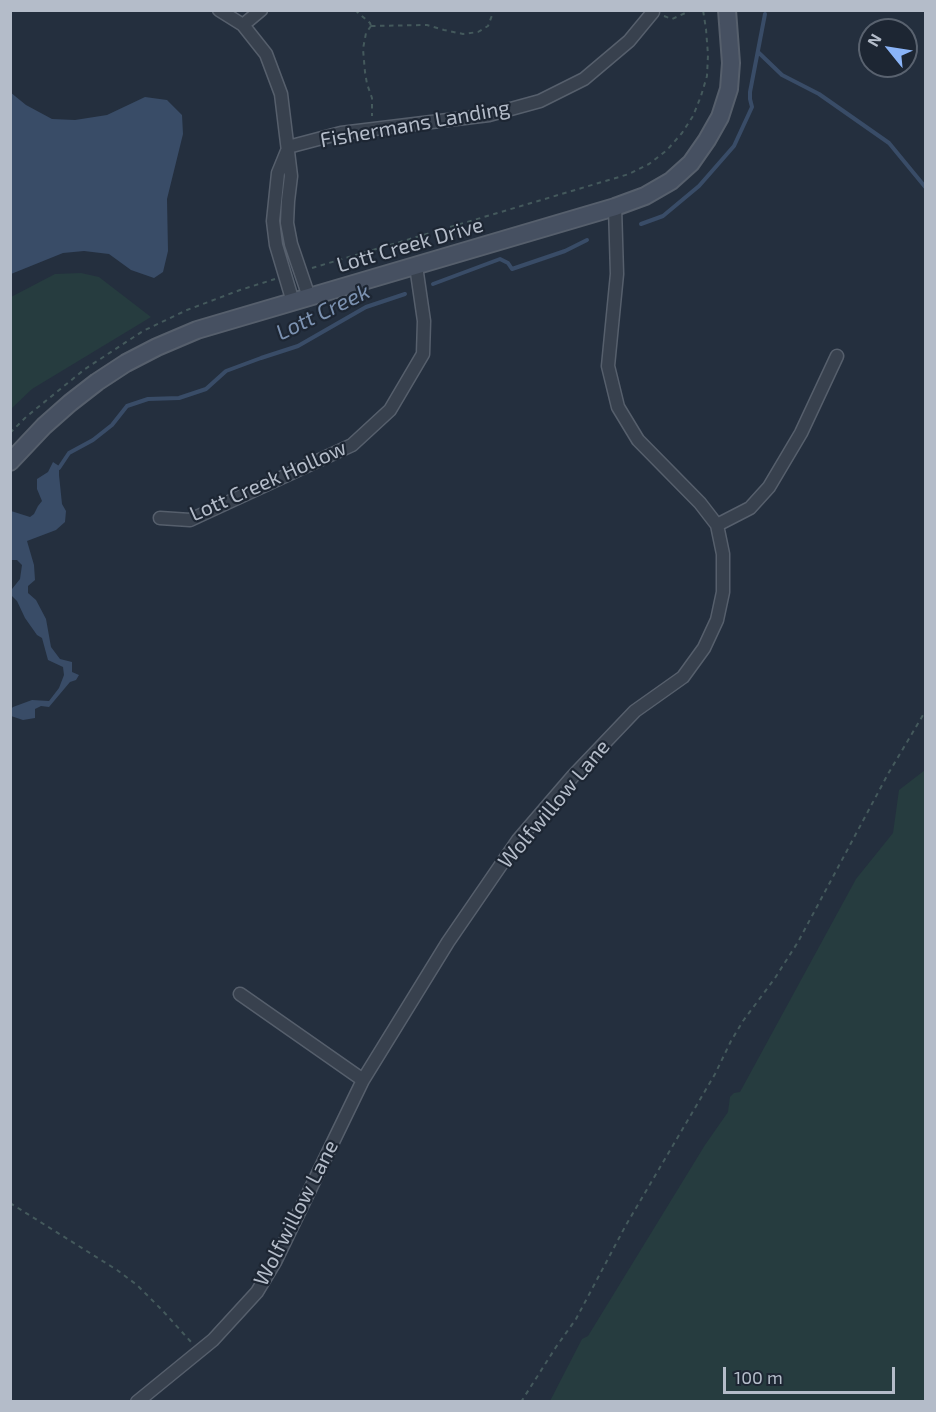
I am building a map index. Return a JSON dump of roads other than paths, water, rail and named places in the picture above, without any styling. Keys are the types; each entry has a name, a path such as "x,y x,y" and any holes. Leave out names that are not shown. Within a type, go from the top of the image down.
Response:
{"street":[{"path":"219,10 243,25 266,54 281,94 291,176 288,223 291,244 300,271 301,300"},
{"path":"243,25 261,10"},
{"name":"Lott Creek Drive","path":"10,462 44,426 70,403 126,363 197,330 615,207 645,196 671,181 691,163 720,117 729,89 731,63 727,10"},
{"name":"Fishermans Landing","path":"288,147 341,133 489,115 540,101 584,79 629,41 653,12"},
{"path":"288,147 278,172 273,221 276,245 285,276 301,300"},
{"name":"Wolfwillow Lane","path":"136,1401 213,1340 257,1292 275,1262 363,1080 448,942 518,840 573,776 635,711 683,677 704,648 717,620 723,592 723,554 717,525 700,502 639,440 618,407 608,366 617,274 615,207"},
{"name":"Lott Creek Hollow","path":"160,518 190,520 352,445 390,410 423,354 424,321 416,267"},
{"path":"717,525 750,508 769,487 801,433 837,356"},
{"path":"240,994 363,1080"}],"water":[{"path":"10,92 26,105 52,119 75,120 107,115 145,97 167,100 182,115 183,134 167,199 168,251 163,272 154,278 131,270 109,254 84,251 63,253 11,274"},
{"path":"53,462 59,466 62,504 66,511 65,522 56,530 27,541 34,565 35,580 28,586 28,593 36,600 46,619 51,647 60,659 72,662 72,672 79,675 49,707 41,706 35,709 35,718 23,720 11,716 11,709 32,700 49,701 59,688 64,675 63,667 48,660 42,638 37,635 11,595 12,589 20,579 22,565 17,560 11,560 11,511 30,517 34,514 42,501 37,489 37,479 48,472"}],"waterway":[{"path":"641,224 663,216 699,186 734,146 752,107 750,92 765,14"},
{"path":"758,52 782,75 819,94 889,143 926,188"},
{"name":"Lott Creek","path":"433,284 500,259 508,263 512,269 565,251 587,240"},
{"name":"Lott Creek","path":"59,468 69,453 93,440 112,425 127,406 148,399 179,398 206,389 226,371 298,346 366,307 405,294"}]}
